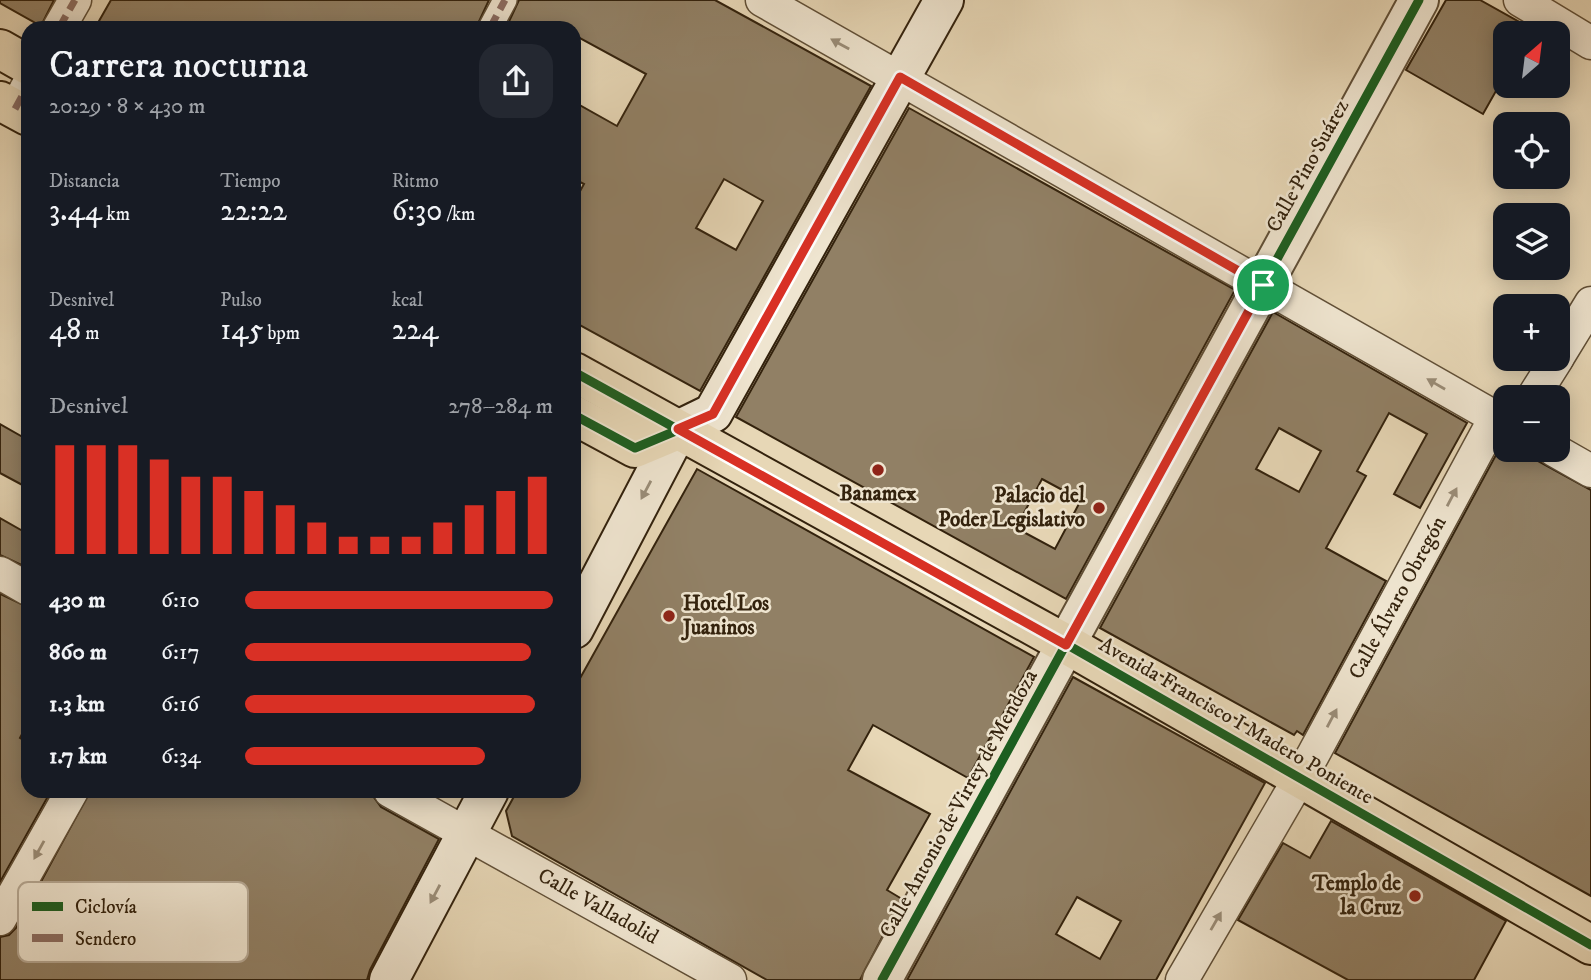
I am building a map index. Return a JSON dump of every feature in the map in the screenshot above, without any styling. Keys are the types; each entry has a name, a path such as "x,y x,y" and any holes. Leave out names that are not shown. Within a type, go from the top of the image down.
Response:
{"main road":[{"path":"0,49 21,61"},
{"name":"Avenida Francisco I Madero Poniente","path":"581,376 1066,645 1591,945"},
{"path":"581,419 635,448 678,429"}],"street":[{"path":"63,21 75,0"},
{"path":"494,21 505,0"},
{"path":"762,0 1493,416"},
{"path":"581,616 678,429 713,414 944,0"},
{"name":"Calle Pino Suárez","path":"1066,645 1419,0"},
{"path":"1520,0 1591,43"},
{"path":"1570,337 1591,303"},
{"name":"Calle Álvaro Obregón","path":"1182,980 1493,432"},
{"path":"1570,459 1591,471"},
{"path":"0,573 21,585"},
{"name":"Calle Antonio de Virrey de Mendoza","path":"881,980 1066,645"},
{"path":"21,882 68,798"},
{"name":"Calle Valladolid","path":"403,798 730,980"},
{"path":"389,980 485,798"},
{"path":"0,919 18,887"}],"building":[{"path":"0,0 54,0 44,21 32,21 0,3"},
{"path":"111,0 489,0 479,21 99,21"},
{"path":"519,0 715,0 871,86 700,391 581,326 581,189 584,184 581,182 581,106 617,126 646,74 581,39 581,21 509,21","holes":["724,179 763,201 736,250 696,228"]},
{"path":"1446,0 1480,0 1518,21 1493,21 1493,96 1483,114 1406,70"},
{"path":"909,108 1235,290 1066,599 736,417","holes":["1042,479 1081,500 1055,549 1016,528"]},
{"path":"1273,312 1467,423 1420,508 1394,494 1427,434 1389,413 1357,471 1366,476 1326,548 1386,581 1303,735 1297,731 1294,735 1100,628","holes":["1279,428 1321,451 1299,492 1256,469"]},
{"path":"0,424 21,436 21,484 0,473"},
{"path":"1493,461 1540,462 1591,490 1591,896 1335,753"},
{"path":"697,469 1034,657 968,778 873,725 848,770 930,814 887,890 902,899 860,980 767,980 512,836 506,811 513,798 581,798 581,676"},
{"path":"0,518 21,530 21,565 0,555"},
{"path":"0,594 21,604 21,798 47,798 0,882"},
{"path":"1073,677 1265,783 1156,980 907,980","holes":["1077,897 1121,921 1100,959 1056,934"]},
{"path":"86,798 374,798 381,807 439,839 367,980 0,980 0,937 9,935 18,924 18,962 248,962 248,882 41,882"},
{"name":"Templo de la Cruz","path":"1331,821 1506,921 1474,980 1348,980 1238,920 1283,843 1310,858"}],"marked path":[{"path":"63,21 75,0"},
{"path":"494,21 505,0"},
{"path":"15,109 21,98"}],"cycle path":[{"path":"882,980 1419,0"},
{"path":"581,376 1066,644 1591,945"},
{"path":"581,419 635,448 678,430"}],"place":[{"name":"Banamex","path":"878,470"},
{"name":"Palacio del Poder Legislativo","path":"1099,508"},
{"name":"Hotel Los Juaninos","path":"669,616"},
{"name":"Templo de la Cruz","path":"1415,896"}],"route":[{"path":"900,77 1263,285 1066,645 678,429 713,414 900,77"}]}
